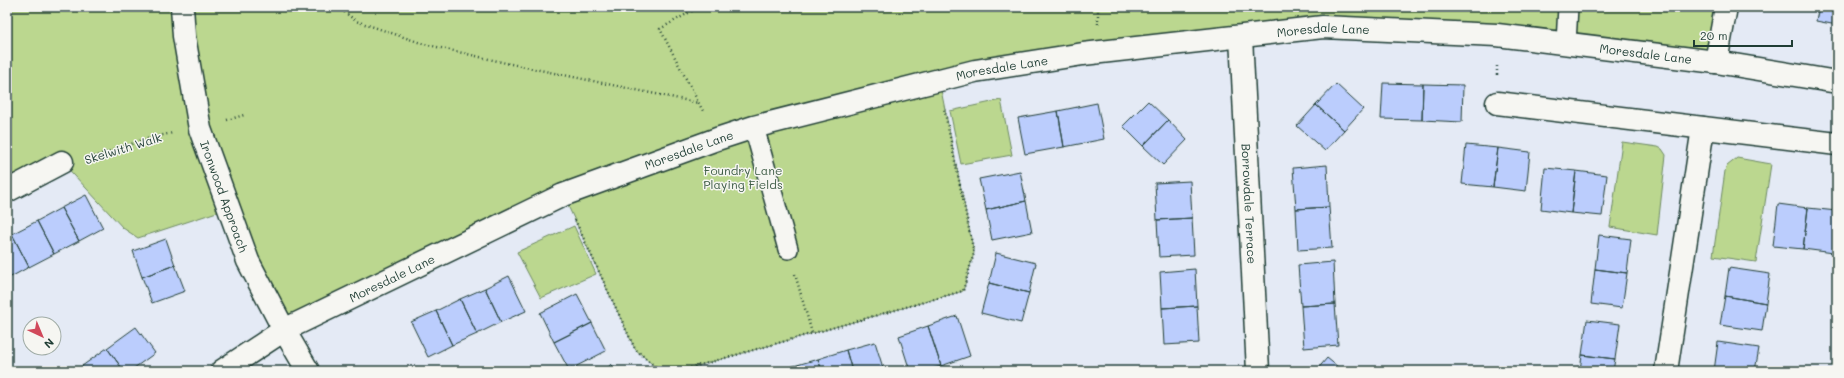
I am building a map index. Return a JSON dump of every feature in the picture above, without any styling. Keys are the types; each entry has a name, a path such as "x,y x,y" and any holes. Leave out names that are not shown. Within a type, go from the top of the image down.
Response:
{"street":[{"name":"Ironwood Approach","path":"182,7 184,36 200,129 248,261 284,330 308,371"},
{"path":"1716,62 1726,7"},
{"name":"Moresdale Lane","path":"222,371 284,330 563,195 717,139 754,128 975,71 1083,54 1323,27 1497,35 1716,62 1837,82"},
{"name":"Borrowdale Terrace","path":"1241,37 1258,371"},
{"path":"1497,103 1837,144"},
{"path":"1666,371 1703,128"},
{"path":"7,191 62,162"}],"lane":[{"path":"1566,44 1568,7"},
{"path":"754,128 788,249"}],"path":[{"path":"338,7 356,21 424,44 662,97 699,103"},
{"path":"699,7 660,29 717,139"},
{"path":"1497,35 1497,103"},
{"path":"679,371 963,291 974,253 939,80"},
{"name":"Skelwith Walk","path":"62,162 80,162 148,138 200,129 244,115"},
{"path":"563,195 635,349 660,371"},
{"path":"788,249 812,333"}],"green space":[{"name":"Foundry Lane Playing Fields","path":"7,7 1726,7 1716,62 1323,27 939,80 974,253 963,291 679,371 660,371 635,349 563,195 284,330 229,208 138,238 123,228 62,162 7,191"},
{"path":"1001,100 1012,155 961,164 950,111"},
{"path":"1622,142 1658,147 1662,149 1666,155 1657,235 1610,227"},
{"path":"1737,158 1771,164 1756,262 1713,256 1725,171 1727,166"},
{"path":"574,226 596,274 541,298 517,252"}],"building":[{"path":"1819,7 1837,7 1837,25 1816,21"},
{"path":"1383,83 1423,84 1422,120 1381,119"},
{"path":"1336,84 1363,109 1344,130 1316,105"},
{"path":"1423,84 1463,85 1462,122 1422,120"},
{"path":"1148,101 1168,120 1143,146 1123,126"},
{"path":"1097,103 1104,139 1064,147 1058,111"},
{"path":"1316,105 1344,130 1325,151 1297,126"},
{"path":"1058,111 1064,147 1025,154 1018,118"},
{"path":"1168,120 1187,140 1163,165 1143,146"},
{"path":"1466,145 1498,148 1493,187 1462,184"},
{"path":"1498,148 1530,152 1526,191 1493,187"},
{"path":"1327,165 1329,207 1296,209 1293,168"},
{"path":"1545,168 1576,171 1571,213 1541,209"},
{"path":"1020,171 1026,201 986,210 979,179"},
{"path":"1576,171 1607,175 1602,216 1571,213"},
{"path":"1190,181 1192,218 1157,220 1155,183"},
{"path":"86,195 103,228 79,241 61,208"},
{"path":"1026,201 1032,232 992,240 986,210"},
{"path":"1778,204 1808,208 1803,249 1773,246"},
{"path":"1329,207 1332,248 1298,250 1296,209"},
{"path":"61,208 79,241 54,254 37,221"},
{"path":"1808,208 1837,211 1834,253 1803,249"},
{"path":"1192,218 1194,255 1159,257 1157,220"},
{"path":"37,221 54,254 29,267 12,234"},
{"path":"12,234 29,267 7,279 7,237"},
{"path":"1599,235 1631,239 1627,273 1595,269"},
{"path":"166,239 175,265 142,277 133,251"},
{"path":"996,253 1036,263 1029,293 989,283"},
{"path":"1333,262 1335,304 1301,306 1298,265"},
{"path":"175,265 185,291 152,303 142,277"},
{"path":"1729,268 1770,274 1766,303 1725,296"},
{"path":"1195,269 1197,306 1162,308 1160,272"},
{"path":"1595,269 1627,273 1622,308 1591,304"},
{"path":"509,276 526,311 501,322 485,288"},
{"path":"989,283 1029,293 1021,323 981,313"},
{"path":"485,288 501,322 477,334 460,299"},
{"path":"577,294 592,323 554,342 540,313"},
{"path":"1725,296 1766,303 1762,331 1720,325"},
{"path":"460,299 477,334 452,345 436,311"},
{"path":"1335,304 1338,345 1304,348 1301,306"},
{"path":"1197,306 1199,343 1164,345 1162,308"},
{"path":"436,311 452,345 428,357 411,322"},
{"path":"957,316 970,356 941,366 928,326"},
{"path":"1587,320 1620,324 1615,359 1582,355"},
{"path":"592,323 606,351 569,370 554,342"},
{"path":"928,326 941,366 925,371 910,371 899,336"},
{"path":"136,327 155,353 130,371 124,371 107,348"},
{"path":"875,342 884,371 852,371 846,350"},
{"path":"1718,342 1759,348 1755,371 1714,371"},
{"path":"107,348 124,371 79,371 78,369"},
{"path":"846,350 852,371 822,371 818,359"},
{"path":"1582,355 1615,359 1613,371 1580,371"},
{"path":"1327,358 1343,371 1316,371"},
{"path":"818,359 822,371 791,371 790,367"},
{"path":"611,364 618,371 605,371"}]}
